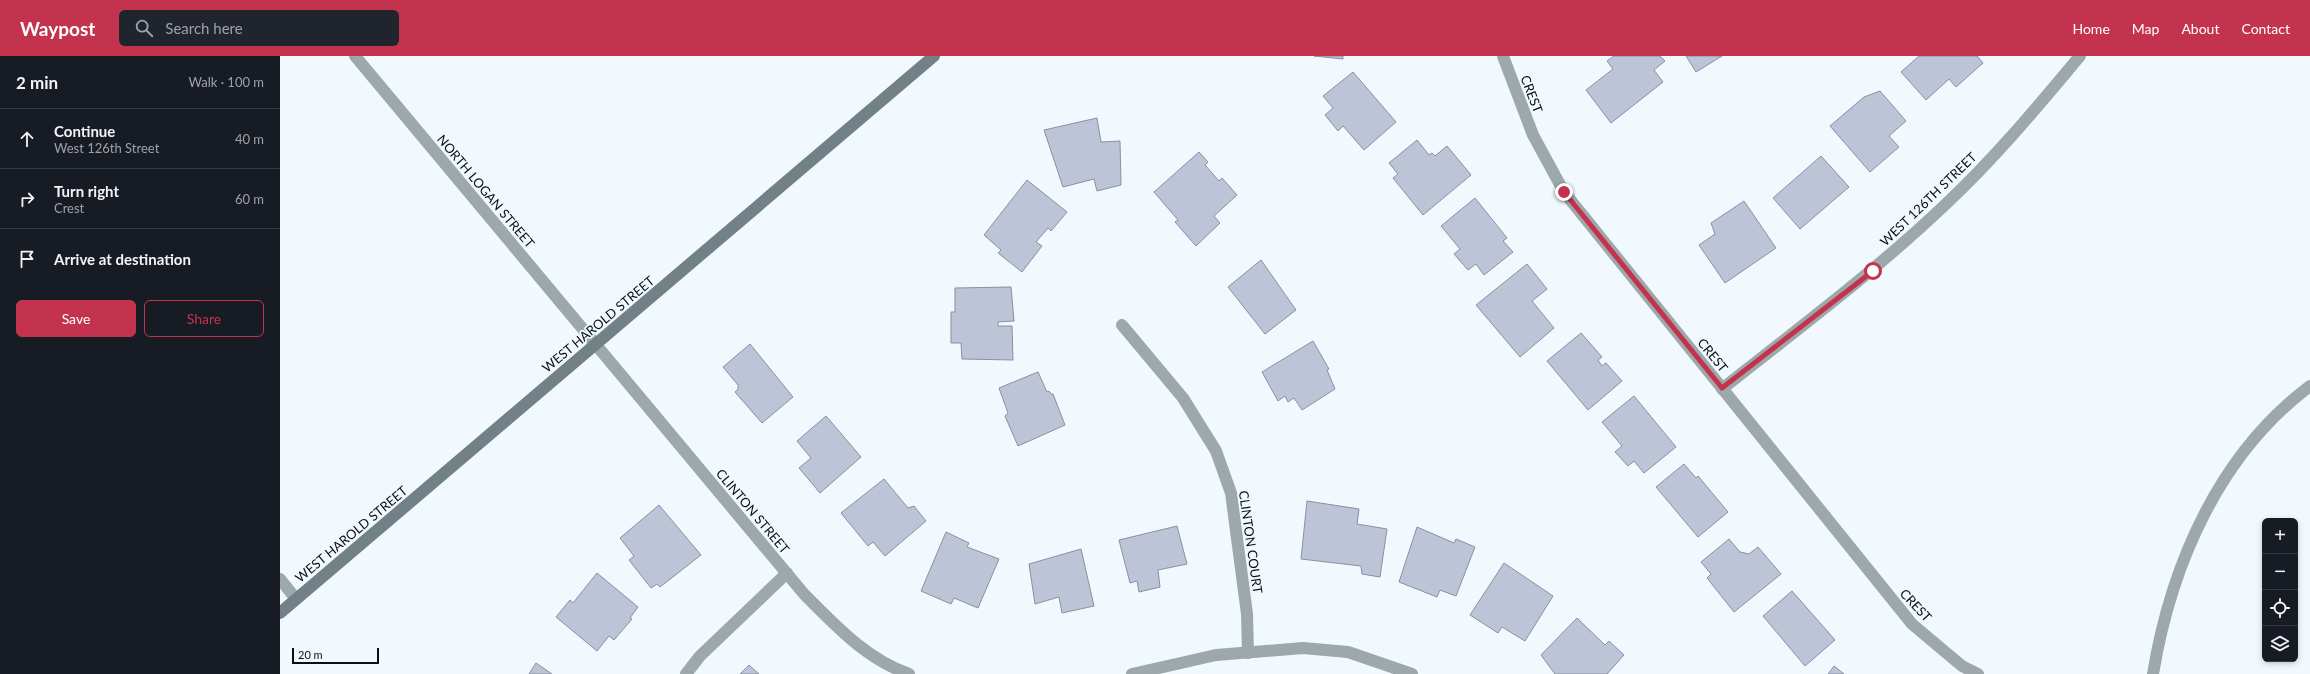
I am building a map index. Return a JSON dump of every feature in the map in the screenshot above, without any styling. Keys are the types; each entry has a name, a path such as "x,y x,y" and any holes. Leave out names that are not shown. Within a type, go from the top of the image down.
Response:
{"main road":[{"name":"WEST HAROLD STREET","path":"280,613 934,56"}],"street":[{"name":"NORTH LOGAN STREET","path":"355,56 596,345"},
{"name":"CREST","path":"1503,56 1533,135 1564,192 1912,624 1962,666 1978,674"},
{"name":"WEST 126TH STREET","path":"1722,388 1873,271 1950,201 2032,114 2080,56"},
{"name":"CLINTON COURT","path":"1122,325 1183,398 1216,451 1231,493 1247,614 1248,653"},
{"name":"CLINTON STREET","path":"596,345 804,594 852,642 899,671 908,674"},
{"path":"2153,674 2159,634 2173,587 2204,512 2246,451 2274,417 2310,386"},
{"path":"686,674 700,656 787,573"},
{"path":"280,579 296,599"},
{"path":"1132,674 1216,655 1303,648 1348,652 1412,674"}],"building":[{"path":"1314,56 1343,56 1343,59"},
{"path":"1614,56 1660,56 1665,61 1654,70 1663,82 1611,123 1586,90 1613,69 1607,61"},
{"path":"1686,56 1722,56 1696,72"},
{"path":"1919,56 1977,56 1983,63 1956,87 1949,79 1926,100 1901,72"},
{"path":"1353,72 1396,122 1364,150 1343,126 1338,131 1325,115 1333,108 1323,96"},
{"path":"1880,91 1906,121 1889,136 1899,147 1870,172 1830,126 1864,97"},
{"path":"1097,118 1101,142 1120,141 1121,185 1097,191 1094,179 1063,187 1044,130"},
{"path":"1417,140 1429,155 1432,153 1435,156 1447,146 1471,175 1423,215 1393,178 1398,174 1389,163"},
{"path":"1199,152 1208,162 1205,165 1219,181 1222,178 1237,195 1214,216 1220,223 1196,246 1175,222 1178,220 1154,192"},
{"path":"1821,156 1849,187 1800,229 1773,198"},
{"path":"1027,180 1067,212 1051,231 1048,228 1036,242 1042,246 1022,272 998,253 1001,250 984,235"},
{"path":"1475,198 1507,238 1503,241 1513,252 1484,275 1476,264 1468,270 1454,254 1460,249 1441,226"},
{"path":"1744,201 1776,248 1725,283 1699,245 1715,234 1711,223"},
{"path":"1261,260 1296,310 1265,334 1228,287"},
{"path":"1527,264 1547,289 1532,301 1554,328 1520,357 1476,305"},
{"path":"1011,287 1014,321 998,322 998,326 1012,326 1013,360 962,359 961,343 951,343 951,312 955,312 955,288"},
{"path":"1581,333 1602,357 1598,360 1602,366 1606,363 1622,381 1588,410 1547,361"},
{"path":"1313,341 1329,369 1327,370 1335,389 1302,410 1294,398 1288,402 1285,396 1278,401 1262,372"},
{"path":"750,344 793,397 762,423 735,392 738,389 738,385 723,367"},
{"path":"1038,372 1047,392 1049,391 1053,394 1065,425 1018,446 1005,416 1008,413 999,388"},
{"path":"1634,396 1676,447 1644,473 1634,461 1628,466 1615,452 1622,446 1602,422"},
{"path":"826,416 861,457 820,493 799,468 811,458 797,441"},
{"path":"1684,464 1696,478 1698,476 1728,512 1698,537 1656,487"},
{"path":"884,479 908,508 914,506 926,521 885,556 873,542 868,546 841,513"},
{"path":"1307,501 1359,509 1357,524 1387,529 1380,577 1362,574 1361,566 1301,559"},
{"path":"659,505 701,555 660,587 657,584 651,588 629,560 634,556 620,538"},
{"path":"1177,526 1187,564 1158,570 1160,587 1139,592 1137,581 1130,583 1119,540"},
{"path":"1417,527 1454,543 1456,539 1475,547 1456,596 1440,590 1437,597 1399,582"},
{"path":"946,532 969,543 967,547 999,559 978,608 954,598 951,604 921,591"},
{"path":"1729,539 1740,552 1749,554 1758,547 1781,574 1734,612 1707,578 1711,574 1701,562"},
{"path":"1081,549 1094,606 1062,613 1059,597 1035,604 1029,564"},
{"path":"1504,563 1553,596 1525,641 1502,627 1498,633 1470,615"},
{"path":"597,573 638,607 630,618 632,619 614,640 609,636 597,651 556,617 570,600 573,603"},
{"path":"1792,591 1835,640 1805,666 1763,616"},
{"path":"1577,618 1605,645 1609,641 1624,655 1607,674 1555,674 1541,655"},
{"path":"536,663 552,674 529,674"},
{"path":"749,665 759,674 740,674"},
{"path":"1834,666 1844,674 1828,674"}],"route":[{"path":"1564,192 1722,388 1873,271"}]}
